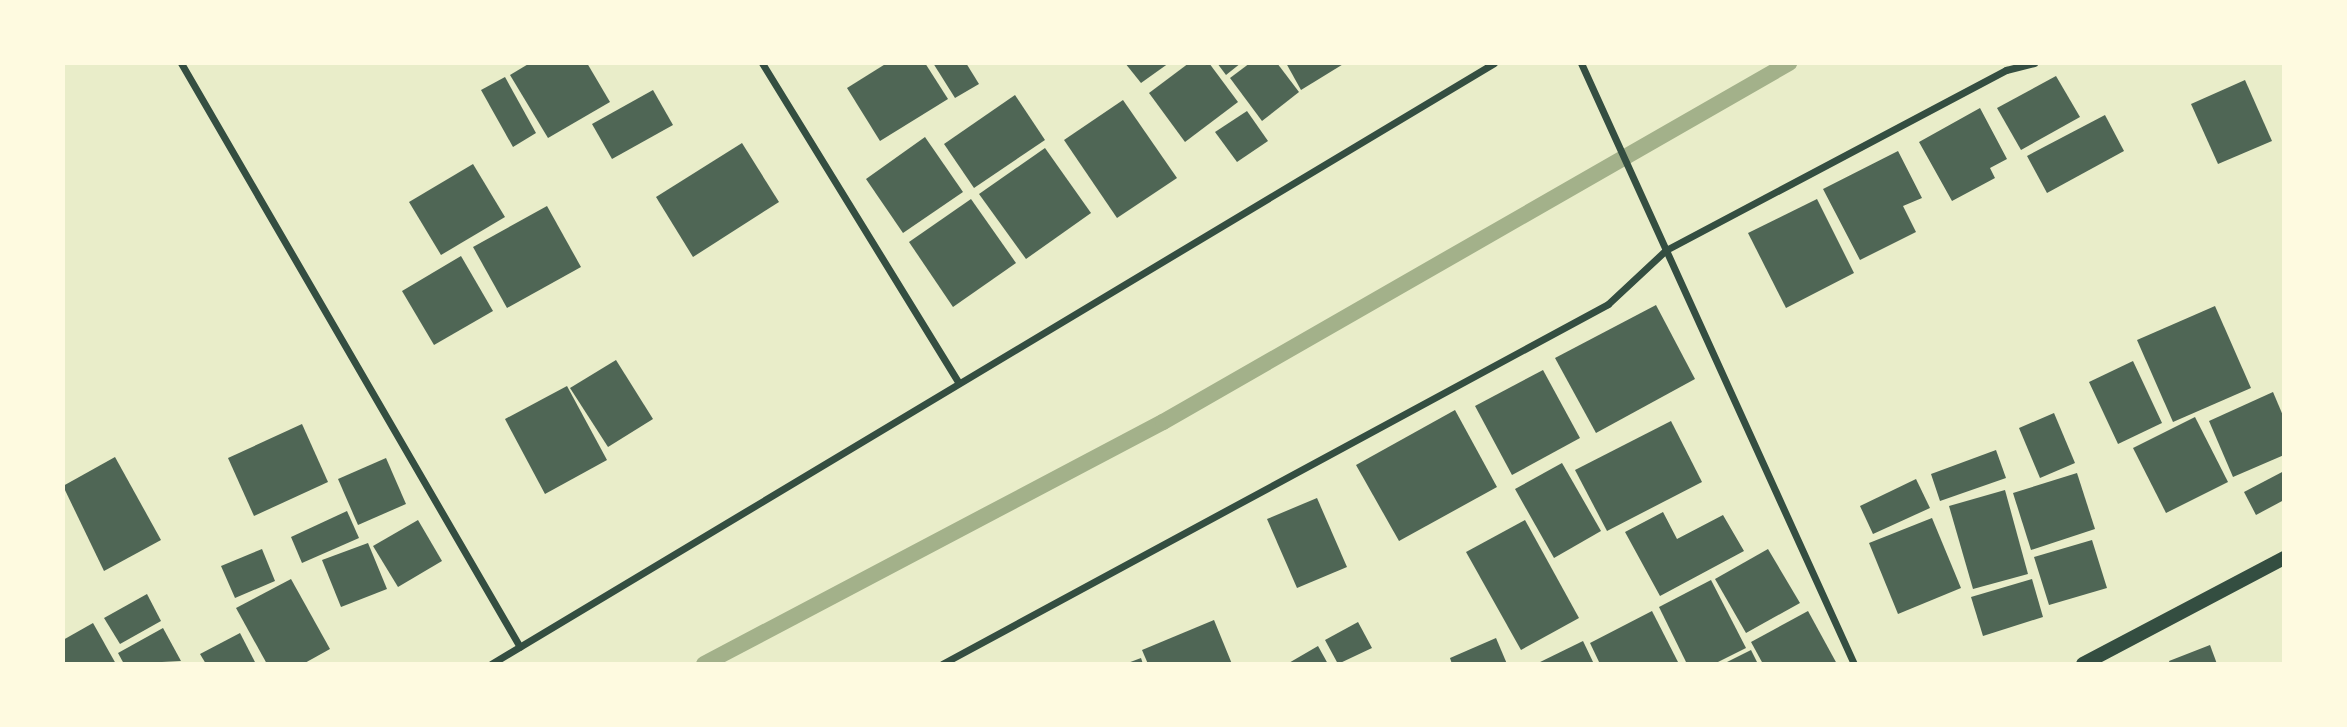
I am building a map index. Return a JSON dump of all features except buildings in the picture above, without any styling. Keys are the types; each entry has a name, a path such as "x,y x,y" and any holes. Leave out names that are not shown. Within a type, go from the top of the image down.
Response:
{"main road":[{"path":"2083,664 2284,558"}],"street":[{"path":"181,63 520,647"},
{"path":"762,63 958,381"},
{"path":"491,664 958,381 1494,63"},
{"path":"1581,63 1642,204 1666,250 1854,664"},
{"path":"942,664 1608,304 1666,250 2006,70 2034,63"}],"waterway":[{"path":"704,664 1163,422 1789,63"}]}
